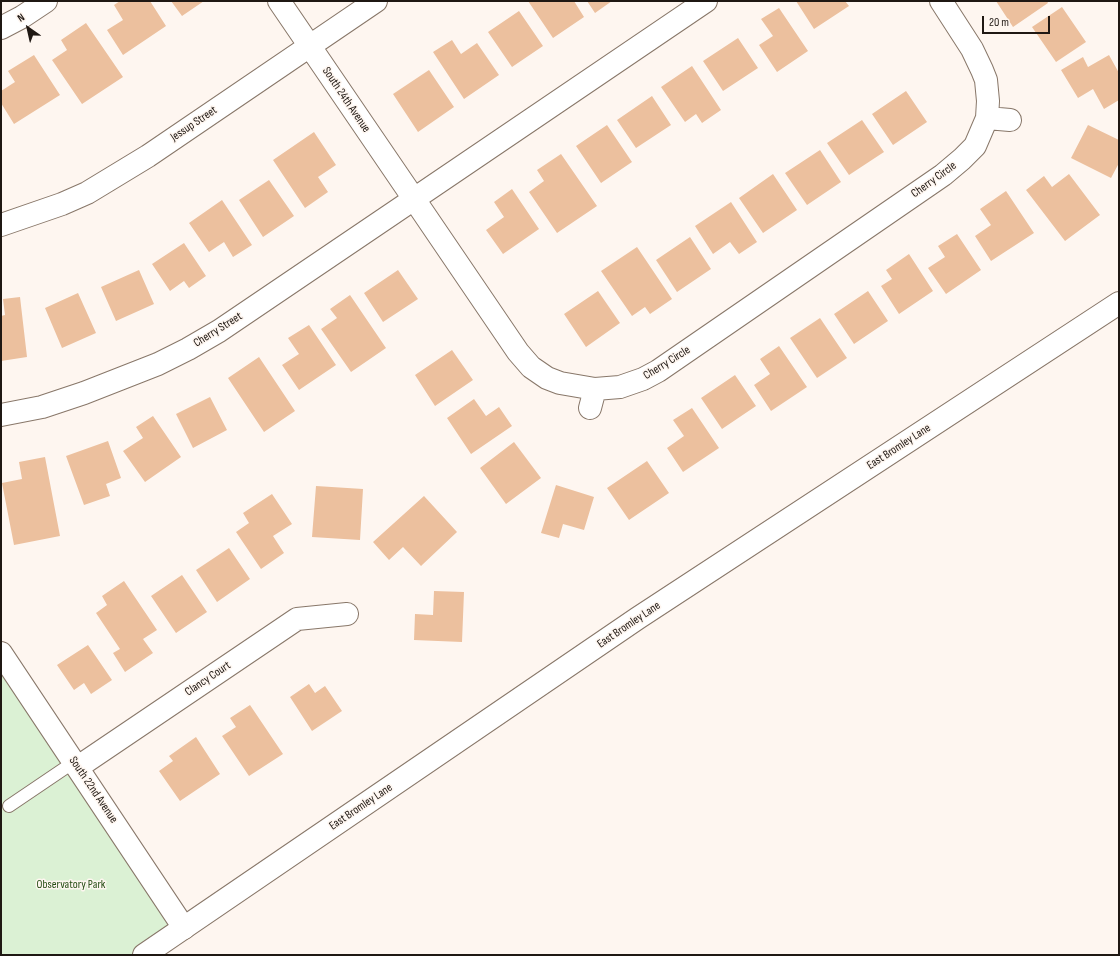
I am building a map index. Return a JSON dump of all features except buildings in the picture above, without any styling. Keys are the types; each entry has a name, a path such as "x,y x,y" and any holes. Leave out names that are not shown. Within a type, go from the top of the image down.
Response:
{"street":[{"path":"1,28 22,17 46,1"},
{"name":"South 24th Avenue","path":"279,1 414,199"},
{"name":"Jessup Street","path":"1,225 62,204 87,193 148,156 376,1"},
{"path":"414,199 706,1"},
{"name":"Cherry Circle","path":"414,199 518,352 531,367 547,378 592,398 643,379 658,371 943,175 975,146 987,118 986,80 972,48 941,1"},
{"path":"987,118 1010,120"},
{"name":"Cherry Street","path":"1,416 42,407 84,394 158,364 188,349 219,331 414,199"},
{"name":"East Bromley Lane","path":"144,955 638,618 1119,303"},
{"name":"Clancy Court","path":"76,765 297,619 347,614"},
{"name":"South 22nd Avenue","path":"1,653 184,928"}],"lane":[{"path":"9,806 76,765"}],"green space":[{"name":"Observatory Park","path":"1,653 184,928 144,955 1,955"}]}
